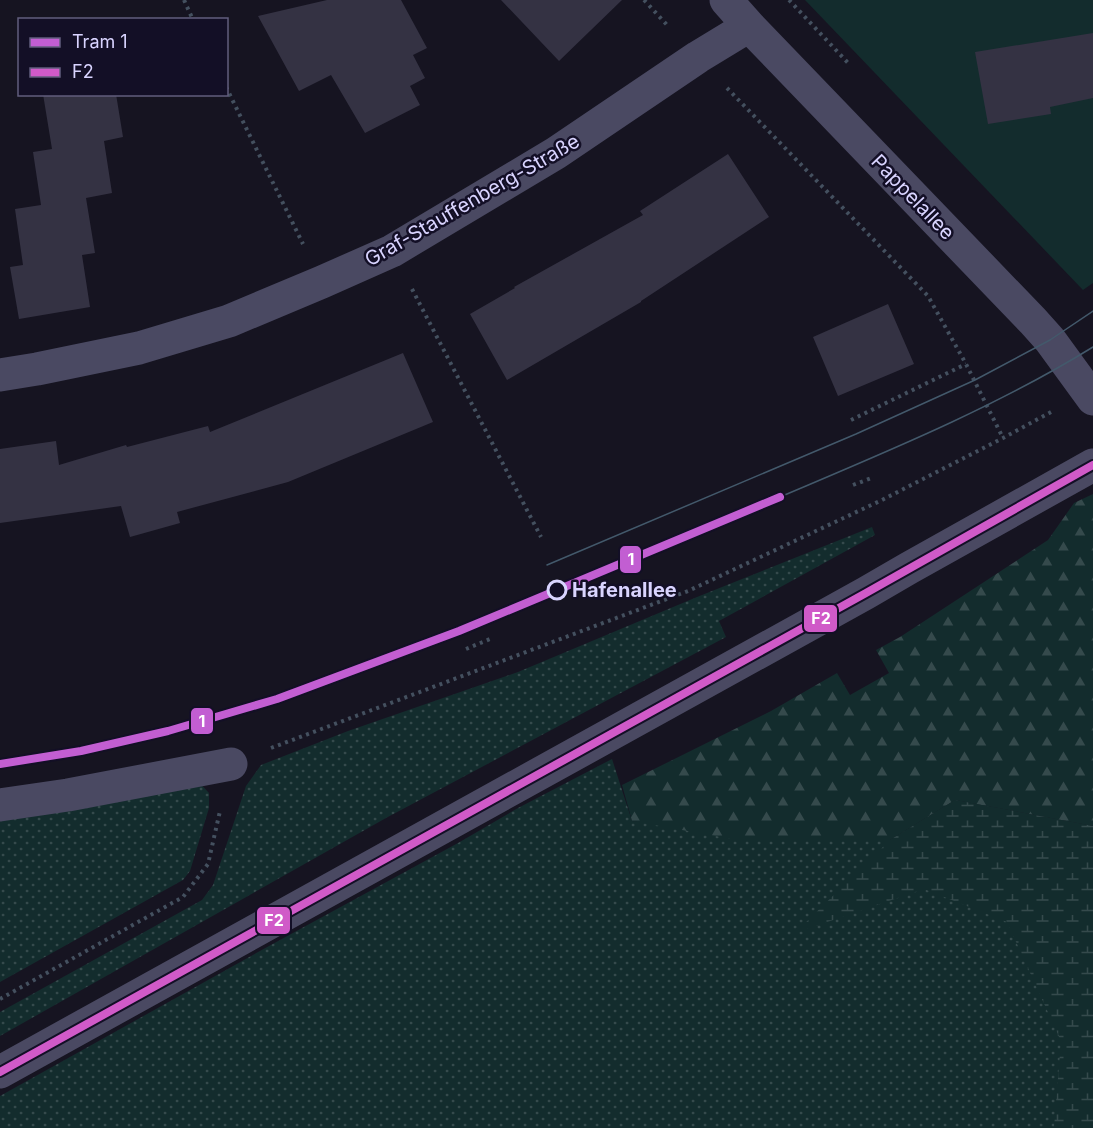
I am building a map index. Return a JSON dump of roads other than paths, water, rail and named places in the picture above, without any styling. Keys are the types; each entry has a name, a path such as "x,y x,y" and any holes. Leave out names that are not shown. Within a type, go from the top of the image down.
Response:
{"street":[{"name":"Pappelallee","path":"726,0 1033,321 1050,340 1093,399"},
{"name":"Graf-Stauffenberg-Straße","path":"0,375 139,348 229,321 392,251 556,153 698,57 749,26"},
{"path":"0,1072 1093,465"},
{"path":"0,805 68,795 231,764"}],"tram line":[{"path":"547,565 856,434 975,380 1050,340 1093,311"},
{"path":"780,497 900,446 978,409 1093,347"},
{"name":"1","path":"0,764 81,751 168,731 277,699 459,631 780,497"}],"place":[{"name":"Hafenallee","path":"557,590"}]}
